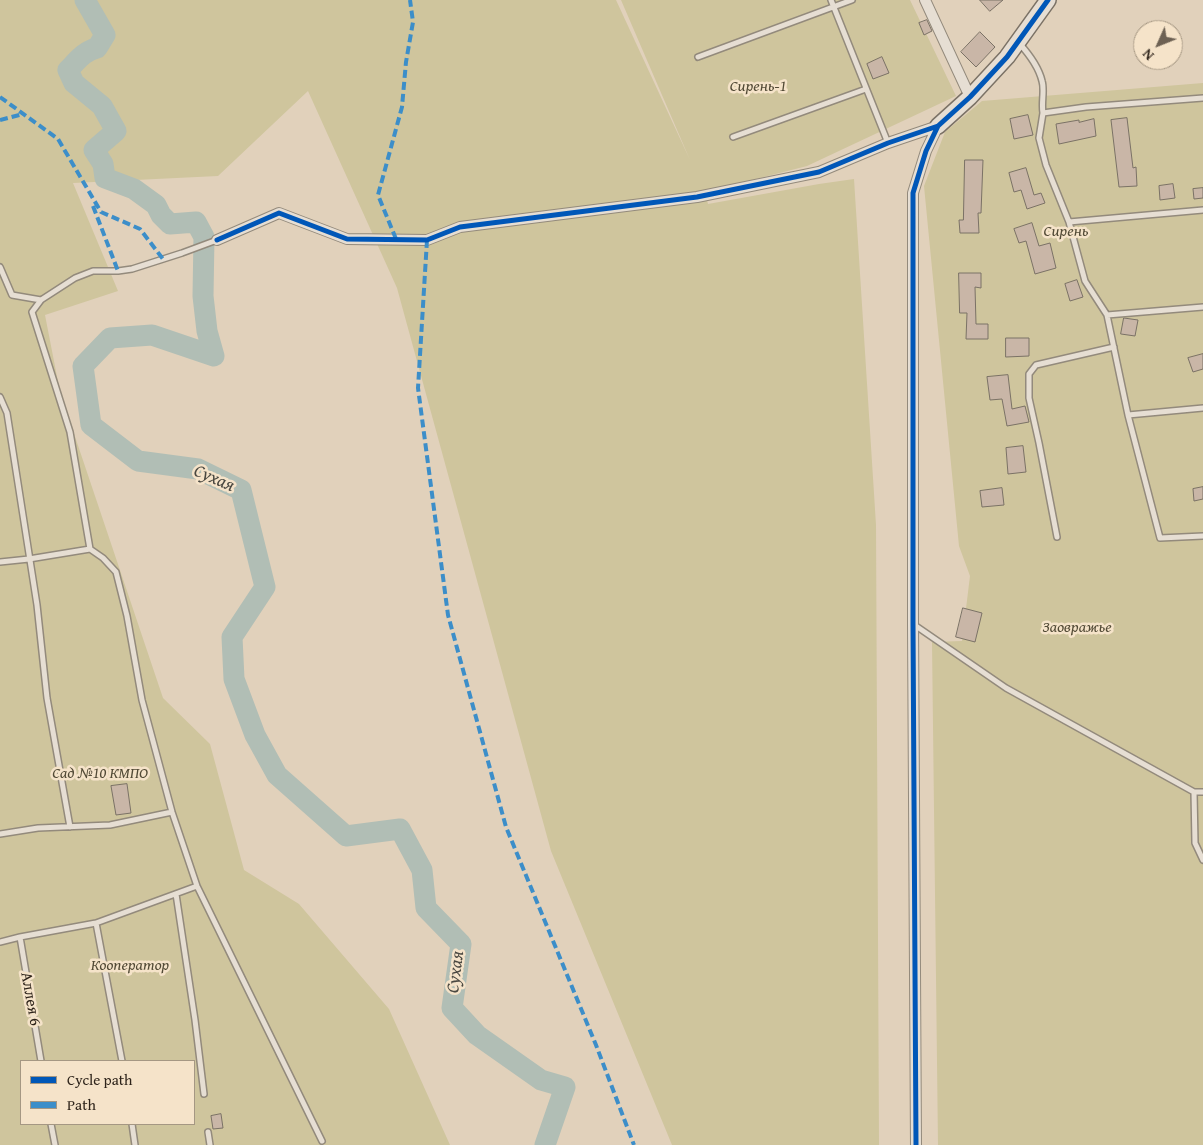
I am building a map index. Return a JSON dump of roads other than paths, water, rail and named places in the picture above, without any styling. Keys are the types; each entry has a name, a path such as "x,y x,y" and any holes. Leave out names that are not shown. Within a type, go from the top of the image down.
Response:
{"street":[{"path":"925,0 970,97"},
{"path":"916,1145 913,193 926,151 938,126 970,97 1007,58 1048,0"},
{"path":"217,240 279,213 347,239 427,240 460,227 697,196 820,172 888,143 938,126"}],"lane":[{"path":"831,0 888,143"},
{"path":"698,57 852,0"},
{"path":"1018,42 1029,54 1043,82 1042,106 1044,113 1039,138 1046,165 1069,222 1085,281 1107,315 1128,415 1160,538 1203,536"},
{"path":"733,137 866,89"},
{"path":"1044,113 1086,107 1203,98"},
{"path":"1069,222 1203,210"},
{"path":"217,240 132,269 93,271 75,278 41,300 32,312 70,432 90,549 116,572 127,616 142,700 172,812 196,886 322,1141"},
{"path":"0,267 12,295 41,300"},
{"path":"1107,315 1203,307"},
{"path":"1057,537 1029,398 1029,374 1036,365 1114,347"},
{"path":"0,397 7,413 36,605 47,698 70,827"},
{"path":"1128,415 1203,408"},
{"path":"0,562 90,549"},
{"path":"913,624 1006,688 1194,792 1203,792"},
{"path":"1194,792 1195,843 1203,860"},
{"path":"0,834 38,828 110,825 172,812"},
{"path":"0,942 96,923 196,886"},
{"path":"176,894 204,1094"},
{"path":"96,923 122,1060"},
{"name":"Аллея 6","path":"20,937 41,1060"},
{"path":"51,1125 55,1145"},
{"path":"132,1125 135,1145"},
{"path":"208,1132 210,1145"}],"waterway":[{"name":"Сухая","path":"85,0 105,35 97,48 84,54 68,70 74,83 102,106 116,131 94,150 103,164 105,178 134,189 156,205 161,215 170,224 196,222 204,237 203,296 207,331 214,356 152,335 110,338 83,366 91,425 138,461 198,469 241,490 265,587 232,637 234,679 255,735 277,775 346,836 400,829 422,870 426,908 461,944 452,1008 477,1035 541,1080 565,1087 545,1145"}],"park label":[{"name":"Сирень-1","path":"758,87"},
{"name":"Сирень","path":"1066,232"},
{"name":"Заовражье","path":"1077,628"},
{"name":"Сад №10 КМПО","path":"100,774"},
{"name":"Кооператор","path":"130,966"}]}
